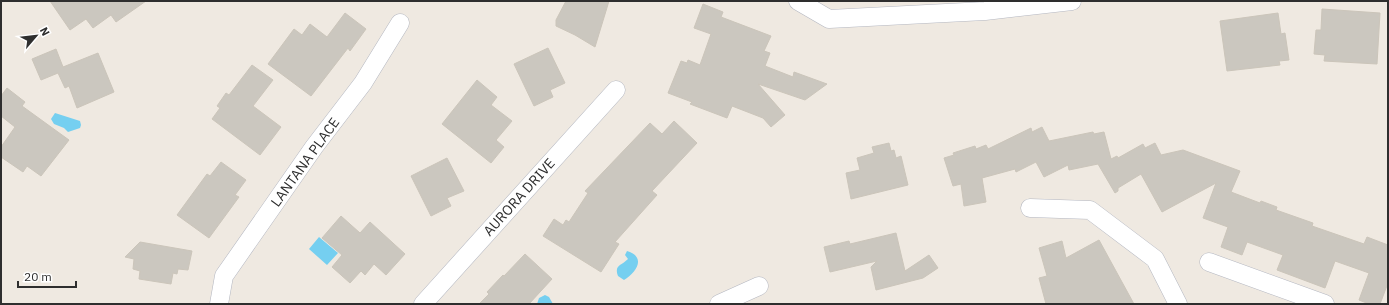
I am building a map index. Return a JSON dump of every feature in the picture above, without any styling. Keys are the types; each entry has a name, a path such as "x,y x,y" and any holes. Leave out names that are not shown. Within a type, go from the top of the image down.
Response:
{"street":[{"path":"798,1 830,19 985,11 1072,1"},
{"name":"LANTANA PLACE","path":"219,304 224,276 314,147 362,83 400,23"},
{"name":"AURORA DRIVE","path":"423,304 616,90"},
{"path":"1030,208 1090,210 1155,259 1178,304"},
{"path":"1209,262 1326,304"},
{"path":"719,304 759,286"}],"water":[{"path":"55,113 80,121 80,128 68,132 64,128 54,124 51,119"},
{"path":"319,237 338,253 327,265 309,249"},
{"path":"627,251 637,257 638,265 624,280 618,276 617,270 619,266 628,259 625,255"},
{"path":"545,295 549,297 553,304 537,304 539,298"}],"building":[{"path":"50,1 146,1 116,22 111,15 93,28 86,19 70,30"},
{"path":"566,1 609,1 595,47 556,26 556,20"},
{"path":"703,4 723,12 721,17 771,36 764,51 770,53 765,66 793,77 794,72 827,84 805,100 758,84 785,115 771,127 763,118 732,106 727,118 690,104 692,102 668,93 681,61 687,63 688,60 700,65 711,34 694,28"},
{"path":"1322,9 1380,13 1377,64 1324,61 1325,55 1314,54 1316,30 1321,30"},
{"path":"345,13 366,29 350,51 348,48 311,96 268,64 294,29 302,35 310,24 327,37"},
{"path":"1278,13 1281,34 1285,33 1289,60 1279,61 1280,65 1227,71 1220,21"},
{"path":"548,48 565,83 550,90 553,97 534,106 514,64"},
{"path":"56,49 63,67 98,53 114,92 77,108 69,86 65,88 58,73 41,80 32,59"},
{"path":"252,65 273,80 253,106 281,127 260,155 212,119 220,108 217,106 226,93 229,95"},
{"path":"477,80 497,97 491,105 512,121 496,140 504,147 491,163 442,124"},
{"path":"7,88 25,102 22,106 69,140 41,176 27,166 23,172 1,157 1,147 15,127 1,116 1,96"},
{"path":"674,121 697,143 652,191 657,195 615,242 619,244 601,272 543,236 554,219 563,225 566,220 569,222 588,193 585,191 650,123 662,134"},
{"path":"1042,127 1049,141 1093,132 1094,134 1104,132 1111,159 1117,156 1118,158 1143,144 1145,148 1155,143 1161,155 1183,150 1240,171 1231,192 1260,203 1261,201 1277,207 1276,210 1313,223 1312,226 1364,244 1367,237 1388,245 1388,283 1380,304 1369,304 1359,300 1369,273 1335,261 1325,288 1277,270 1283,255 1247,242 1242,255 1221,247 1228,227 1203,218 1216,183 1162,212 1141,174 1118,188 1118,191 1115,193 1098,164 1069,170 1068,165 1044,177 1036,162 1016,172 1015,169 982,178 986,202 964,206 961,184 953,186 944,158 954,155 953,153 975,146 976,149 986,145 988,149 1031,128 1032,132"},
{"path":"889,143 891,151 894,150 896,158 901,156 908,185 851,199 846,173 860,170 857,158 874,153 872,147"},
{"path":"447,158 464,191 447,198 451,206 431,216 411,176"},
{"path":"221,162 246,180 235,195 239,197 209,238 177,215 207,174 210,176"},
{"path":"341,216 360,233 370,222 405,254 386,275 374,264 365,275 361,271 350,283 332,267 342,255 322,238"},
{"path":"896,233 905,271 929,255 938,268 923,278 876,290 871,267 877,261 830,272 824,247 849,241 850,244"},
{"path":"1099,240 1134,304 1046,304 1039,278 1047,276 1039,248 1062,241 1066,258"},
{"path":"140,242 192,251 188,270 178,269 177,274 173,273 171,284 139,279 140,271 133,269 134,259 125,257"},
{"path":"525,254 552,279 529,304 479,304 489,294 487,292"}]}
